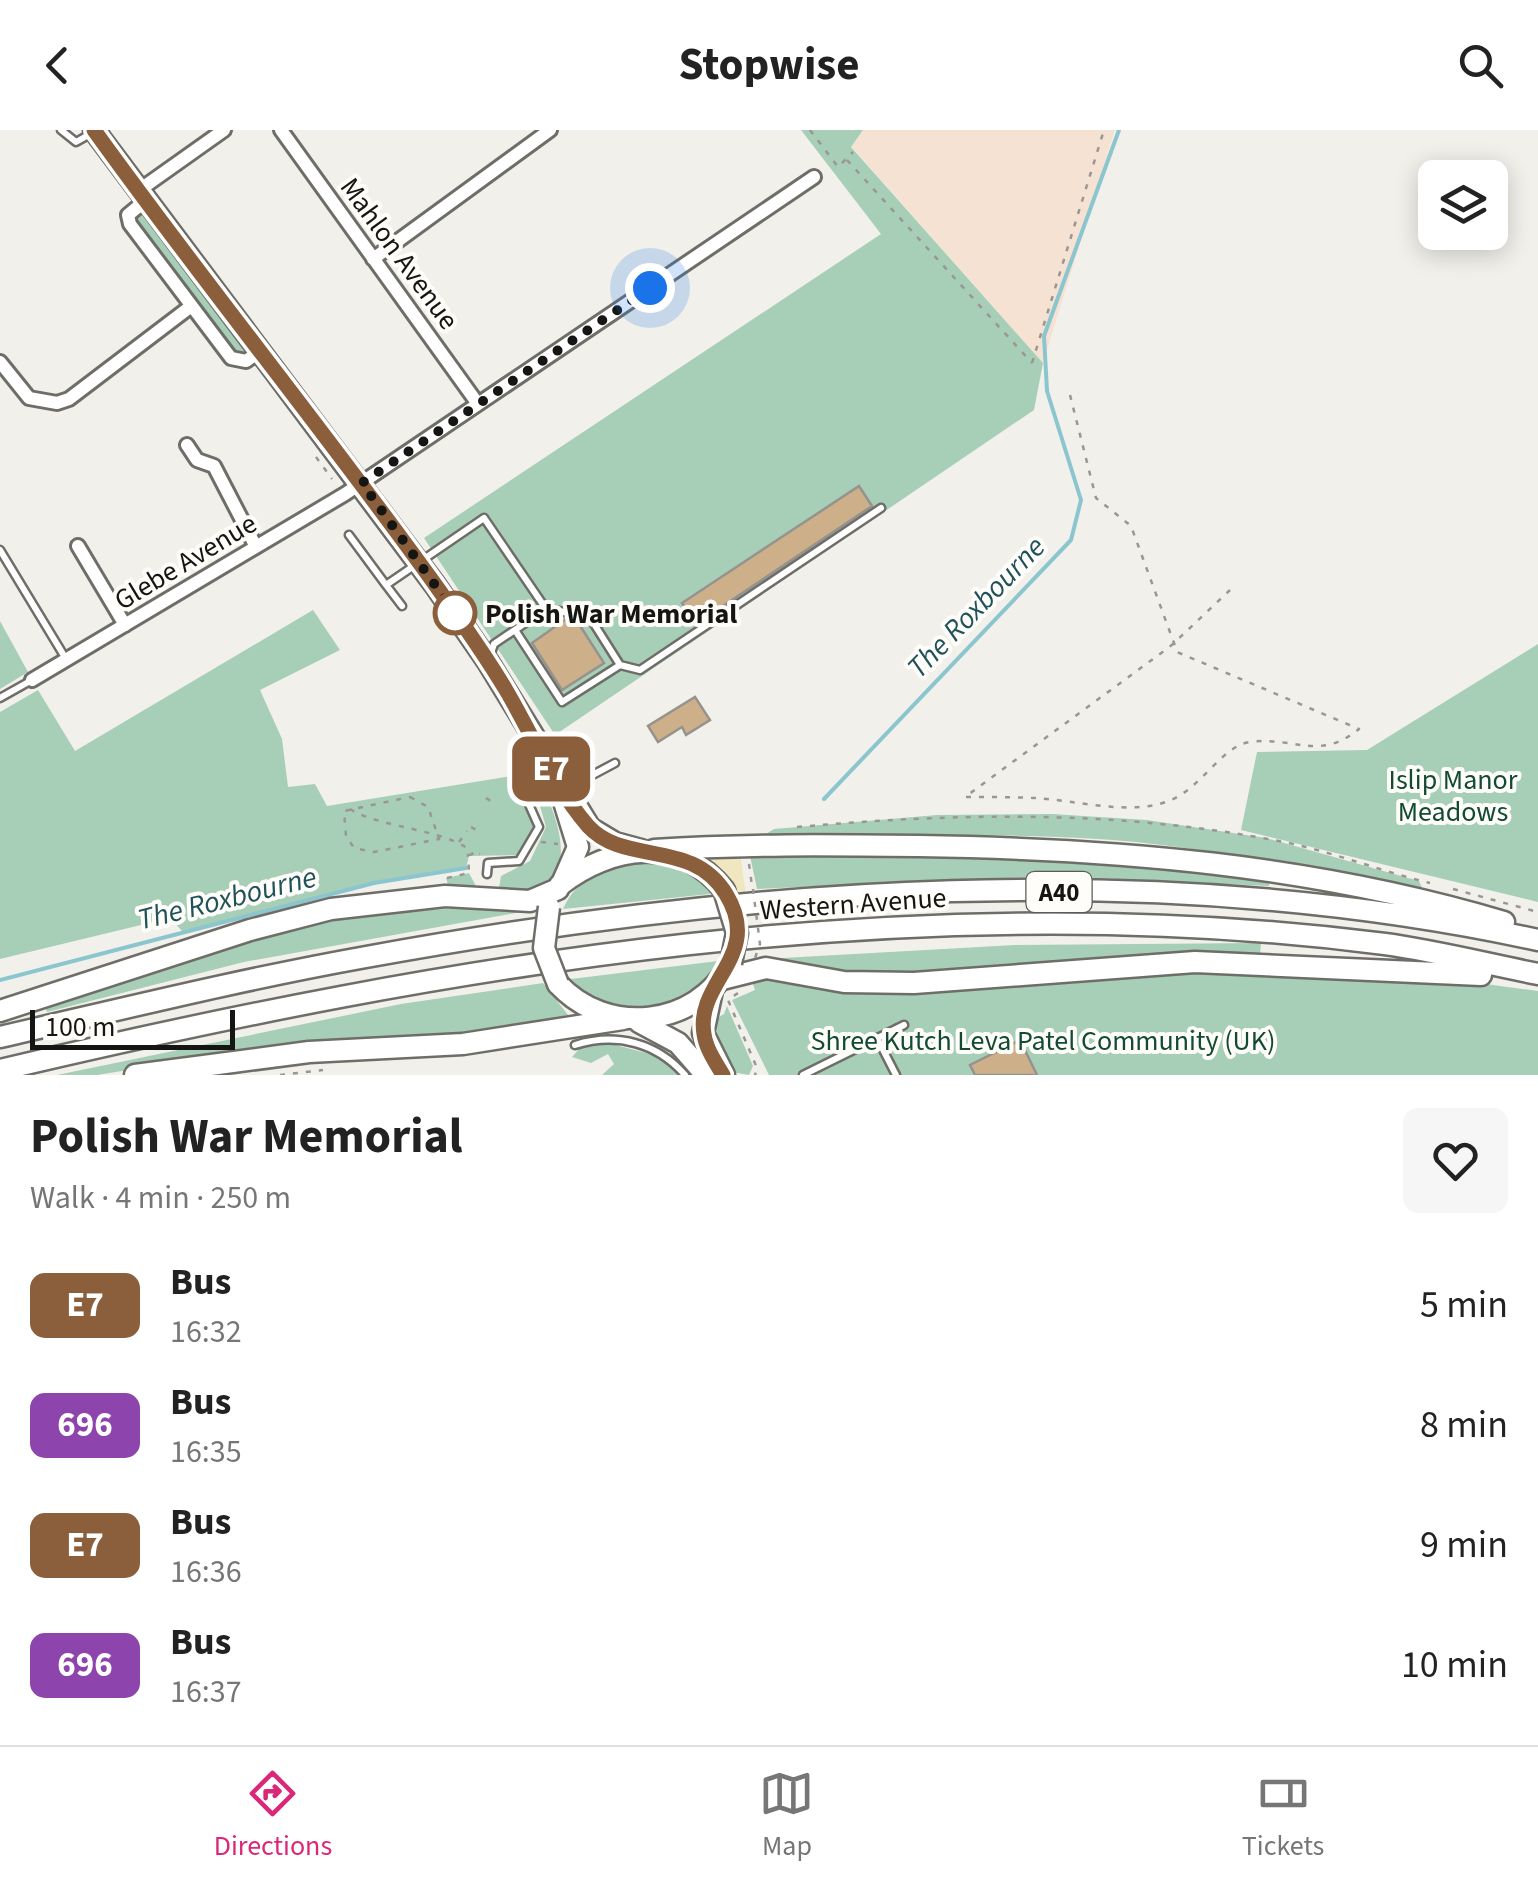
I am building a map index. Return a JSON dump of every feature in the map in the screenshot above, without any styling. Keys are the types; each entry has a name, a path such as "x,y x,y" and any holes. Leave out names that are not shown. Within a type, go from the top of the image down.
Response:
{"main road":[{"path":"94,131 362,483 488,662 578,847 556,894 544,948 558,984 588,1006 653,1026 678,1043 706,1075"},
{"path":"543,770 564,790 590,828 615,842 696,866 724,890 738,933 726,981 704,1034 724,1075"},
{"path":"0,1011 250,930 331,910 444,896 530,900 556,894 603,858 647,850 746,844 1145,854 1418,896 1538,932"},
{"name":"Western Avenue","path":"0,1037 364,957 511,932 668,913 887,896 1042,891 1177,894 1330,906 1538,940"},
{"name":"Western Avenue","path":"0,1070 369,989 666,946 885,925 1042,922 1214,928 1388,944 1538,974"},
{"path":"135,1075 292,1054 463,1044 674,1014 726,981 766,968 844,982 929,983 1195,962 1460,972 1538,982"}],"street":[{"path":"224,130 141,196 128,215 130,224 231,358 246,361 260,351"},
{"name":"Mahlon Avenue","path":"281,130 478,404"},
{"path":"373,259 550,130"},
{"name":"Glebe Avenue","path":"32,680 362,483 814,177"},
{"path":"0,362 29,398 57,403 69,399 190,307"},
{"path":"187,445 196,460 214,466 256,547"},
{"path":"78,546 124,626"}],"lane":[{"path":"61,130 76,142 94,131"},
{"path":"488,662 494,644 546,609 589,616 620,665 640,670 882,508"},
{"path":"386,585 484,518 546,609"},
{"path":"349,534 402,606"},
{"path":"0,550 66,660"},
{"path":"515,630 562,702 620,665"},
{"path":"0,698 32,680"},
{"path":"564,790 615,762"},
{"path":"487,874 488,863 520,861 533,841 538,820 528,800 543,770"},
{"path":"803,1075 904,1025"},
{"path":"877,1038 896,1075"},
{"path":"574,1045 619,1041 648,1045 667,1054 686,1075"}],"path":[{"path":"810,130 838,167"},
{"path":"847,160 1032,363 1104,130"},
{"path":"829,172 853,152"},
{"path":"1070,396 1096,498 1132,526 1174,643 1177,652 1359,729 1341,744 1320,748 1252,741 1234,746 1203,781 1170,800 1136,807 965,797 1174,643 1230,590"},
{"path":"524,807 516,789 543,770"},
{"path":"486,798 495,804"},
{"path":"400,799 420,800 428,807 439,839 362,852 346,836 342,820 349,808 400,799"},
{"path":"349,808 381,823 458,842 473,855"},
{"path":"458,842 469,829 480,832"},
{"path":"533,841 568,846"},
{"path":"747,850 760,944 754,961"},
{"path":"469,873 468,856 490,853"},
{"path":"726,981 728,1000 761,1075"},
{"path":"755,1075 757,1068"}],"shaded area":[{"path":"863,130 1115,130 1043,363 851,146"}],"green space":[{"path":"801,130 863,130 851,147 1043,363 1034,410 555,735 424,538 881,234"},
{"path":"144,213 245,349 244,355 237,355 136,223 135,215"},
{"path":"313,610 340,650 260,690 282,739 288,787 315,784 327,806 518,775 522,783 517,791 535,824 519,855 469,856 466,868 374,883 183,932 170,918 0,959 0,712 38,690 75,751"},
{"path":"0,621 28,672 0,689"},
{"name":"Islip Manor Meadows","path":"1538,644 1538,902 1241,830 1257,752 1367,750"},
{"path":"547,797 560,837 559,865 554,877 544,886 520,892 449,888 446,878 469,873 476,886 499,888 501,876 530,861 546,827 538,799"},
{"path":"1052,814 1147,820 1266,838 1419,881 1423,890 1244,857 1089,838 761,837 774,829 937,815"},
{"path":"749,851 1040,854 1270,878 1269,886 1055,876 757,889"},
{"path":"656,856 709,886 710,894 563,909 580,885 601,870"},
{"path":"478,907 521,912 244,962 47,1012 45,1007 272,931 349,915"},
{"path":"1261,943 1260,954 1145,957 936,971 851,970 765,959 1015,945"},
{"path":"718,961 719,969 683,994 645,1007 607,1004 571,979"},
{"name":"Shree Kutch Leva Patel Community (UK)","path":"1299,970 1434,977 1538,991 1538,1075 769,1075 732,1000 755,990 751,978"},
{"path":"543,983 568,1015 476,1035 228,1054 97,1075 57,1075 401,1004"},
{"path":"727,1006 753,1066 749,1075 732,1072 711,1039 712,1021 724,1014"},
{"path":"589,1038 665,1058 679,1075 602,1075 614,1064 608,1054 591,1063 572,1057"}],"sand":[{"path":"740,850 748,922 740,962 741,913 728,889 695,853"}],"building":[{"path":"859,486 872,506 696,624 682,603"},
{"path":"566,619 577,621 604,663 562,690 532,643"},
{"path":"695,697 710,720 686,735 682,727 658,742 648,726"},
{"path":"1020,1040 1037,1075 975,1075 970,1065"}],"waterway":[{"name":"The Roxbourne","path":"824,799 1071,540 1081,500 1047,391 1044,336 1119,130"},
{"name":"The Roxbourne","path":"0,980 374,883 466,868"}],"bus line":[{"name":"E7","path":"94,130 435,585 505,688 590,828 632,848 681,858 706,872 724,890 738,933 731,964 712,990 704,1012 704,1034 723,1075"}],"place":[{"name":"Polish War Memorial","path":"455,613"}],"route":[{"path":"455,613 362,483 650,288"}]}
